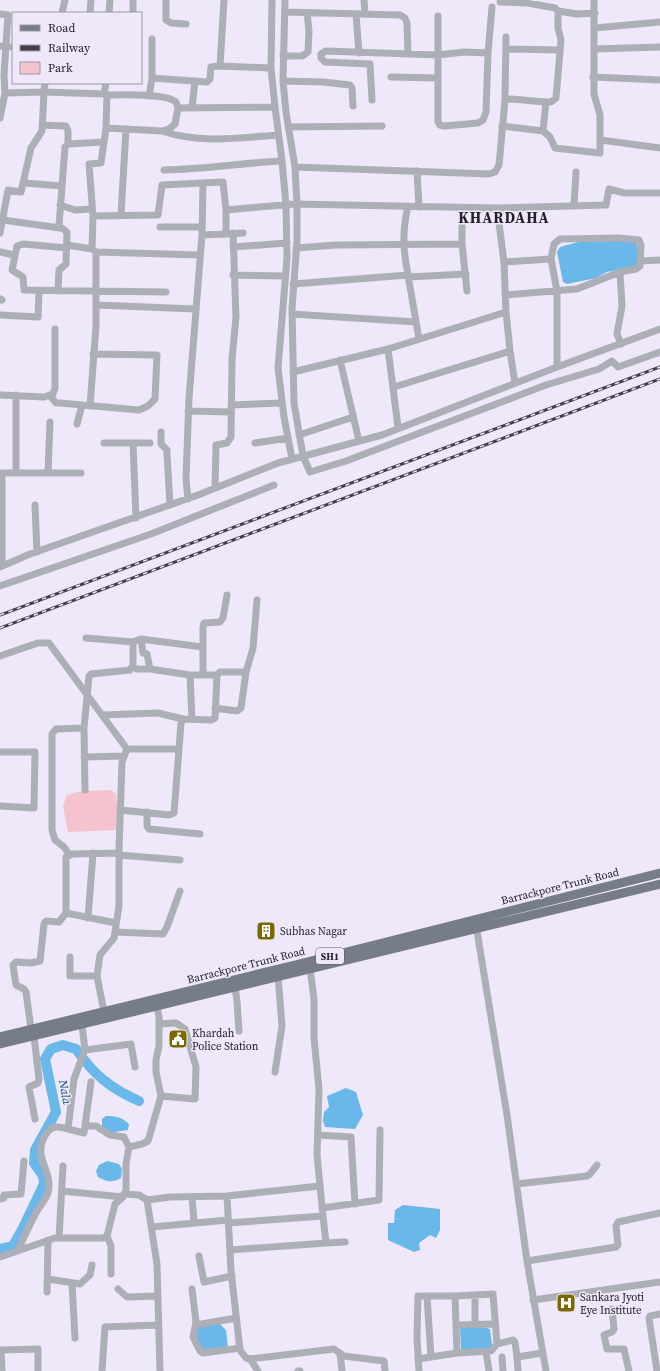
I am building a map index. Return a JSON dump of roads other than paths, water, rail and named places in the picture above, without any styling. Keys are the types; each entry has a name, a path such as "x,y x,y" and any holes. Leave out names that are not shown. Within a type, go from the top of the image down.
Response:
{"main road":[{"name":"Barrackpore Trunk Road","path":"0,1044 104,1012 235,987 660,873"},
{"name":"Barrackpore Trunk Road","path":"0,1037 82,1025 156,1003 476,923 660,884"}],"street":[{"path":"62,12 65,0"},
{"path":"90,0 90,12"},
{"path":"109,12 110,0"},
{"path":"133,0 133,12"},
{"path":"166,0 166,20 171,23 186,24"},
{"path":"220,66 224,0"},
{"path":"272,0 271,68 278,135 282,161 292,204 296,248 292,314 294,403 303,456 310,472 346,461 546,385 599,369 612,361 618,367 660,352"},
{"path":"285,0 283,81 288,127 295,167 287,243 286,276 278,368 282,403 292,460"},
{"path":"364,0 365,14"},
{"path":"502,126 543,131 550,137 555,148 587,153 600,153 600,115 595,102 593,77 595,28 594,0"},
{"path":"500,2 528,2 555,8 558,11 577,14 594,13"},
{"path":"438,16 438,122 440,125 478,123 483,120 486,112 488,52 492,7"},
{"path":"504,100 512,99 551,102 556,98 561,40 558,28 558,11"},
{"path":"285,12 400,15 405,18 407,23 408,54"},
{"path":"283,56 302,56 308,52 309,31 307,13"},
{"path":"0,14 10,15 2,75 5,93 0,118"},
{"path":"356,14 359,53"},
{"path":"595,28 660,22"},
{"path":"295,167 493,174 498,170 499,165 504,100 506,38"},
{"path":"149,96 152,78 152,39"},
{"path":"594,49 660,47"},
{"path":"506,49 560,50"},
{"path":"372,100 370,64 325,62 321,58 321,54 326,52 438,55 464,52 488,52"},
{"path":"152,78 209,81 211,67 271,68"},
{"path":"391,77 438,78"},
{"path":"593,77 660,80"},
{"path":"192,107 195,81"},
{"path":"283,81 350,84 352,88 353,106"},
{"path":"0,189 21,192 31,148 40,137 45,84"},
{"path":"77,424 86,406 93,354 97,305 89,164 101,163 106,128 106,84"},
{"path":"5,93 44,92 149,96 173,100 178,108 173,127 162,130 106,128"},
{"path":"543,131 546,102"},
{"path":"178,108 275,107"},
{"path":"42,125 67,127 68,144 65,147 60,205 60,228"},
{"path":"288,127 382,126"},
{"path":"121,215 126,129"},
{"path":"162,130 176,136 212,140 278,135"},
{"path":"601,140 660,148"},
{"path":"68,144 104,142"},
{"path":"164,170 200,169 227,165 282,161"},
{"path":"417,171 419,207"},
{"path":"574,206 576,172"},
{"path":"60,205 75,210 92,213 158,215 162,185 223,182 226,210 233,247 236,317 232,358 230,441 216,445 215,488"},
{"path":"24,183 62,186"},
{"path":"188,499 186,479 188,411 202,235 203,183"},
{"path":"0,234 8,190"},
{"path":"226,210 292,204 462,208 606,205 609,190 624,193 660,193"},
{"path":"408,206 403,245 419,339"},
{"path":"462,208 462,244 468,291"},
{"path":"497,208 504,262 506,312 510,351 515,383"},
{"path":"3,220 60,228 67,232 66,264 59,268 58,291"},
{"path":"160,228 202,227"},
{"path":"202,235 243,232"},
{"path":"506,295 550,290 557,291 588,286 620,272 638,268 641,245 639,240 619,238 560,240 554,244 551,259 557,291 557,367"},
{"path":"233,247 287,243"},
{"path":"166,292 24,290 23,277 12,270 14,254 17,246 23,244 67,247 94,251 200,255"},
{"path":"296,248 336,245 462,244"},
{"path":"0,252 14,254"},
{"path":"504,262 551,259"},
{"path":"640,261 660,260"},
{"path":"620,272 622,306 617,334 621,344"},
{"path":"294,284 408,276 466,274"},
{"path":"234,275 286,276"},
{"path":"0,315 38,317 40,291"},
{"path":"97,305 195,309"},
{"path":"293,372 388,349 506,312"},
{"path":"292,314 416,322"},
{"path":"50,396 55,388 55,329"},
{"path":"81,473 1,473 1,566 303,456 382,435 515,383 660,329"},
{"path":"388,349 398,428"},
{"path":"394,387 510,351"},
{"path":"0,395 50,396 56,403 139,410 148,406 155,399 156,354 93,354"},
{"path":"340,360 359,441"},
{"path":"16,395 16,473"},
{"path":"188,411 231,409 282,403"},
{"path":"299,435 353,418"},
{"path":"48,473 50,422"},
{"path":"161,432 161,444 167,450 170,505"},
{"path":"255,443 288,438"},
{"path":"104,443 150,443"},
{"path":"133,443 136,518"},
{"path":"0,586 151,534 274,485"},
{"path":"35,505 37,552"},
{"path":"203,675 202,647 204,623 220,622 223,618 227,595"},
{"path":"215,708 239,710 246,672 253,648 257,600"},
{"path":"86,638 133,642 142,639 202,647"},
{"path":"142,639 143,653 147,654 150,668"},
{"path":"84,790 84,728 91,674 127,672 132,669 133,642"},
{"path":"0,656 38,643 49,643 102,715 125,752 122,762 120,810 119,906 114,938 100,955 97,976 104,1012"},
{"path":"137,669 150,668 190,675 217,675 220,672 246,672"},
{"path":"190,675 192,719"},
{"path":"102,715 158,713 183,719 211,720 214,718 217,675"},
{"path":"120,810 169,815 174,813 181,723 183,719"},
{"path":"69,854 64,847 55,840 52,830 52,734 56,729 84,728"},
{"path":"84,757 125,752 179,749"},
{"path":"0,752 35,752 34,808 0,806"},
{"path":"147,812 147,826 149,829 200,834"},
{"path":"88,918 93,853"},
{"path":"69,854 119,854 180,860"},
{"path":"35,1119 29,1087 38,1083 32,1033 26,992 24,989 16,985 13,965 16,962 31,963 40,960 44,924 46,921 59,922 66,913 66,857 69,854"},
{"path":"115,932 163,934 180,891"},
{"path":"66,913 116,923"},
{"path":"476,923 517,1184 527,1261 546,1371"},
{"path":"70,957 70,976 97,976"},
{"path":"310,968 314,999 314,1038 319,1089 317,1155 326,1242"},
{"path":"275,1072 282,1026 278,976"},
{"path":"235,987 239,1031"},
{"path":"130,1147 148,1141 161,1096 156,1072 156,1060 160,1046 156,1003"},
{"path":"159,1024 176,1023 186,1029 196,1067 195,1099 161,1096"},
{"path":"68,1129 74,1079 84,1054 82,1025"},
{"path":"84,1054 131,1044 135,1067"},
{"path":"18,1250 25,1234 47,1195 49,1186 40,1150 41,1142 49,1130 53,1127 84,1133 92,1082"},
{"path":"85,1126 96,1126 110,1136 124,1137 130,1147 126,1164 126,1190 114,1204 107,1236 111,1246 111,1274"},
{"path":"322,1208 378,1201 380,1199 380,1130"},
{"path":"318,1135 351,1137 355,1204"},
{"path":"0,1199 4,1198 4,1195 21,1194 24,1161"},
{"path":"517,1184 587,1176 597,1165"},
{"path":"59,1238 63,1166"},
{"path":"62,1191 139,1195 147,1200 227,1196 320,1186"},
{"path":"227,1196 232,1276 240,1348 246,1358 250,1359 258,1371"},
{"path":"192,1197 194,1222"},
{"path":"147,1200 157,1264 160,1371"},
{"path":"527,1261 616,1247 618,1245 616,1226 618,1222 660,1213"},
{"path":"152,1227 194,1222 323,1216"},
{"path":"0,1256 48,1240 59,1238 98,1239 107,1236"},
{"path":"47,1292 48,1240"},
{"path":"230,1250 326,1242 345,1242"},
{"path":"199,1256 204,1282 232,1276"},
{"path":"48,1279 72,1283 82,1282 90,1275 92,1266"},
{"path":"534,1300 660,1282"},
{"path":"72,1283 75,1338"},
{"path":"118,1289 127,1297 158,1296"},
{"path":"192,1289 196,1325 194,1339 201,1352 240,1348"},
{"path":"418,1359 458,1353 492,1351 497,1344 494,1294 426,1296 417,1298 418,1359 419,1371"},
{"path":"475,1295 475,1324"},
{"path":"426,1296 431,1357"},
{"path":"455,1296 458,1353"},
{"path":"612,1309 614,1329 612,1332 604,1335 606,1346 607,1349 624,1349 628,1371"},
{"path":"657,1371 649,1318 650,1316 660,1314"},
{"path":"196,1325 236,1318"},
{"path":"456,1325 495,1324"},
{"path":"102,1371 104,1328 158,1325"},
{"path":"497,1344 514,1341 518,1371"},
{"path":"2,1371 0,1350 37,1349 38,1371"},
{"path":"250,1359 334,1349 348,1356 384,1361 385,1371"},
{"path":"486,1352 489,1371"},
{"path":"340,1353 342,1371"},
{"path":"517,1357 542,1353"},
{"path":"502,1357 503,1371"}],"water":[{"path":"621,240 636,242 640,254 636,267 607,272 596,278 567,284 563,282 557,252 560,247 582,241 596,242"},
{"path":"346,1088 356,1092 363,1115 355,1129 325,1127 323,1121 324,1112 329,1107 327,1096"},
{"path":"106,1116 121,1118 129,1124 128,1130 108,1133 102,1126 102,1119"},
{"path":"107,1161 119,1164 122,1169 121,1178 115,1181 110,1181 98,1177 96,1171 99,1165"},
{"path":"403,1205 440,1209 440,1230 436,1238 430,1235 419,1243 420,1250 414,1252 388,1240 388,1223 394,1223 395,1210"},
{"path":"219,1323 226,1330 228,1347 201,1350 195,1339 198,1327"},
{"path":"479,1326 490,1329 492,1345 489,1349 461,1349 460,1327"}],"waterway":[{"name":"Nala","path":"0,1249 13,1246 44,1184 43,1176 34,1163 35,1150 56,1112 45,1059 51,1049 63,1045 76,1049 89,1066 103,1080 119,1091 139,1101"}],"railway":[{"path":"0,615 660,367"},
{"path":"0,628 660,379"}],"place":[{"name":"Subhas Nagar","path":"266,931"},
{"name":"Khardah Police Station","path":"178,1039"},
{"name":"Sankara Jyoti Eye Institute","path":"566,1303"}],"district":[{"name":"KHARDAHA","path":"504,218"}]}
